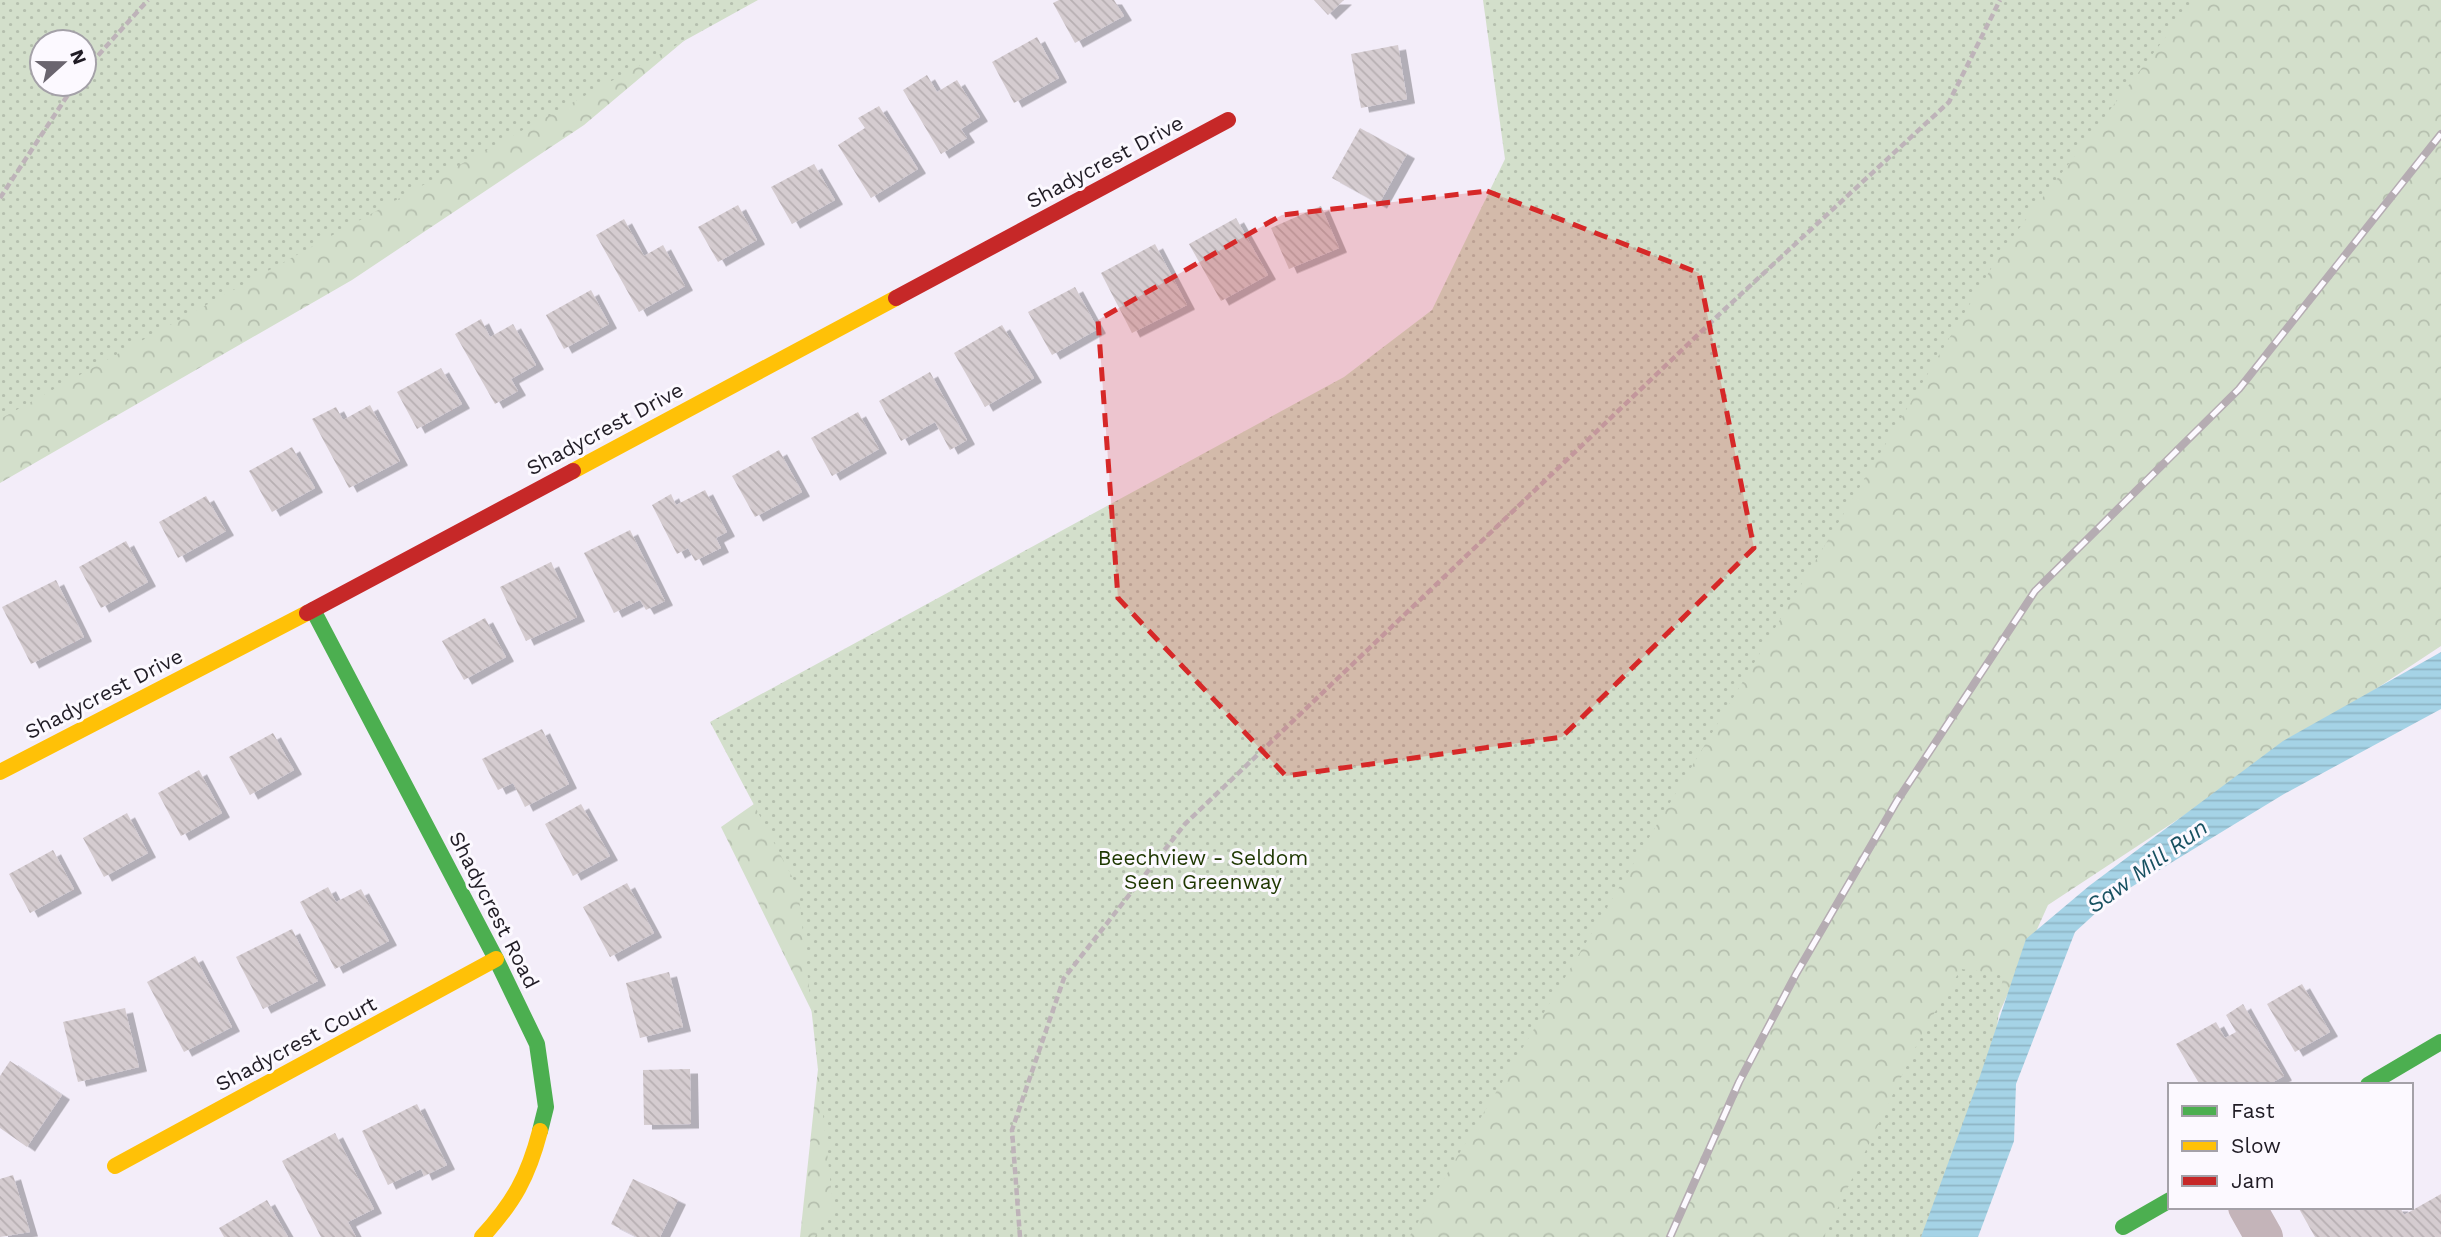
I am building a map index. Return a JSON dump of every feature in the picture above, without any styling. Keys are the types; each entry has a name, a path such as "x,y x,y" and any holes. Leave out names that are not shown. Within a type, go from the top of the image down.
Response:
{"street":[{"name":"Shadycrest Drive","path":"0,772 313,610 1228,120"},
{"name":"Shadycrest Road","path":"313,610 496,959 537,1044 546,1107 531,1161 509,1208 482,1237"},
{"name":"Shadycrest Court","path":"115,1166 496,959"},
{"path":"2371,1083 2441,1042"},
{"path":"2123,1227 2168,1201"},
{"path":"2248,1209 2264,1237"}],"path":[{"path":"98,55 148,0"},
{"path":"1020,1237 1012,1130 1064,978 1177,835 1716,318 1949,102 2000,0"},
{"path":"0,198 66,98"}],"highlighted area":[{"path":"1487,191 1699,273 1754,548 1562,737 1286,776 1118,598 1098,320 1282,215"}],"green space":[{"path":"0,0 704,24 584,125 352,280 0,483"},
{"path":"0,0 758,0 0,419"},
{"name":"Beechview - Seldom Seen Greenway","path":"1483,0 2194,0 2001,252 1409,1237 815,1237 833,1206 798,888 710,722 1344,377 1432,310 1505,159"},
{"path":"1501,0 2441,0 2441,646 2048,905 1898,1237 800,1237 822,1032 721,827 1451,318 1538,77"},
{"path":"1961,969 2003,974 1974,1237 1824,1237 1923,1032"}],"water":[{"name":"Saw Mill Run","path":"2441,652 2441,709 2284,794 2110,900 2075,932 2016,1084 2014,1141 1978,1237 1921,1237 1980,1076 2026,939 2089,886 2283,741"}],"building":[{"path":"1059,0 1114,0 1124,16 1075,43 1053,3"},
{"path":"1314,0 1344,0 1328,15"},
{"path":"1037,37 1059,78 1014,103 992,62"},
{"path":"1398,45 1407,99 1361,108 1351,54"},
{"path":"927,75 937,92 957,80 980,117 961,129 967,138 941,154 903,90"},
{"path":"879,106 918,169 871,198 838,145 865,128 858,118"},
{"path":"1360,128 1407,154 1379,204 1332,178"},
{"path":"814,164 835,200 792,224 771,187"},
{"path":"738,205 757,240 718,262 698,227"},
{"path":"1321,206 1339,248 1289,269 1271,228"},
{"path":"1236,218 1268,275 1221,301 1189,244"},
{"path":"624,219 644,256 663,245 685,286 639,312 596,235"},
{"path":"1155,244 1187,305 1132,333 1101,273"},
{"path":"1075,287 1098,329 1052,355 1028,312"},
{"path":"591,290 609,324 564,349 546,315"},
{"path":"481,319 490,337 513,324 536,365 511,379 518,391 495,404 455,334"},
{"path":"1002,325 1034,378 985,407 954,353"},
{"path":"441,368 462,404 417,429 397,392"},
{"path":"930,372 967,440 950,450 935,422 901,441 879,401"},
{"path":"370,405 400,461 349,488 312,419 336,407 343,420"},
{"path":"858,412 879,449 832,476 811,438"},
{"path":"292,447 315,488 272,512 249,471"},
{"path":"779,450 802,492 755,517 732,476"},
{"path":"705,490 727,532 716,538 721,548 695,561 688,548 677,554 652,505 671,494 676,505"},
{"path":"206,496 226,531 178,558 159,522"},
{"path":"630,530 665,601 646,610 640,600 614,613 584,553"},
{"path":"126,541 148,582 101,608 79,567"},
{"path":"551,562 577,617 526,641 500,587"},
{"path":"56,580 84,637 31,664 2,607"},
{"path":"485,618 506,657 464,680 442,641"},
{"path":"542,729 569,784 525,807 513,783 498,790 482,759"},
{"path":"273,733 294,770 250,795 229,757"},
{"path":"199,770 222,813 181,836 158,793"},
{"path":"581,804 610,856 573,876 545,824"},
{"path":"127,813 148,853 104,877 83,838"},
{"path":"53,850 74,889 30,913 9,874"},
{"path":"627,883 654,933 610,957 583,907"},
{"path":"328,887 336,902 361,889 389,941 335,969 300,902"},
{"path":"292,929 318,981 263,1009 236,957"},
{"path":"195,956 232,1027 184,1052 147,982"},
{"path":"669,972 683,1027 640,1038 626,983"},
{"path":"2302,984 2330,1032 2295,1052 2267,1004"},
{"path":"2243,1004 2284,1076 2272,1083 2199,1083 2176,1044 2216,1022 2225,1038 2236,1032 2226,1015"},
{"path":"125,1008 139,1067 78,1082 63,1022"},
{"path":"10,1061 62,1095 27,1147 0,1128 0,1076"},
{"path":"690,1069 691,1124 644,1125 643,1070"},
{"path":"417,1104 447,1165 424,1176 421,1169 388,1185 362,1131"},
{"path":"335,1133 374,1209 348,1222 356,1237 321,1237 282,1161"},
{"path":"13,1175 30,1232 0,1237 0,1179"},
{"path":"633,1179 678,1200 660,1237 637,1237 611,1224"},
{"path":"2441,1194 2441,1237 2315,1237 2299,1209 2401,1209 2404,1215"},
{"path":"267,1200 288,1237 224,1237 219,1228"}],"railway":[{"path":"1670,1237 1739,1082 1796,974 1897,801 2035,591 2239,389 2441,134"}],"traffic: fast":[{"path":"313,610 496,959 537,1044 546,1107 540,1131"},
{"path":"2371,1083 2441,1042"},
{"path":"2123,1227 2168,1201"}],"traffic: slow":[{"path":"573,471 896,298"},
{"path":"0,772 307,613"},
{"path":"115,1166 496,959"},
{"path":"482,1237 503,1212 518,1188 540,1131"}],"traffic: jam":[{"path":"896,298 1228,120"},
{"path":"307,613 573,471"}]}
